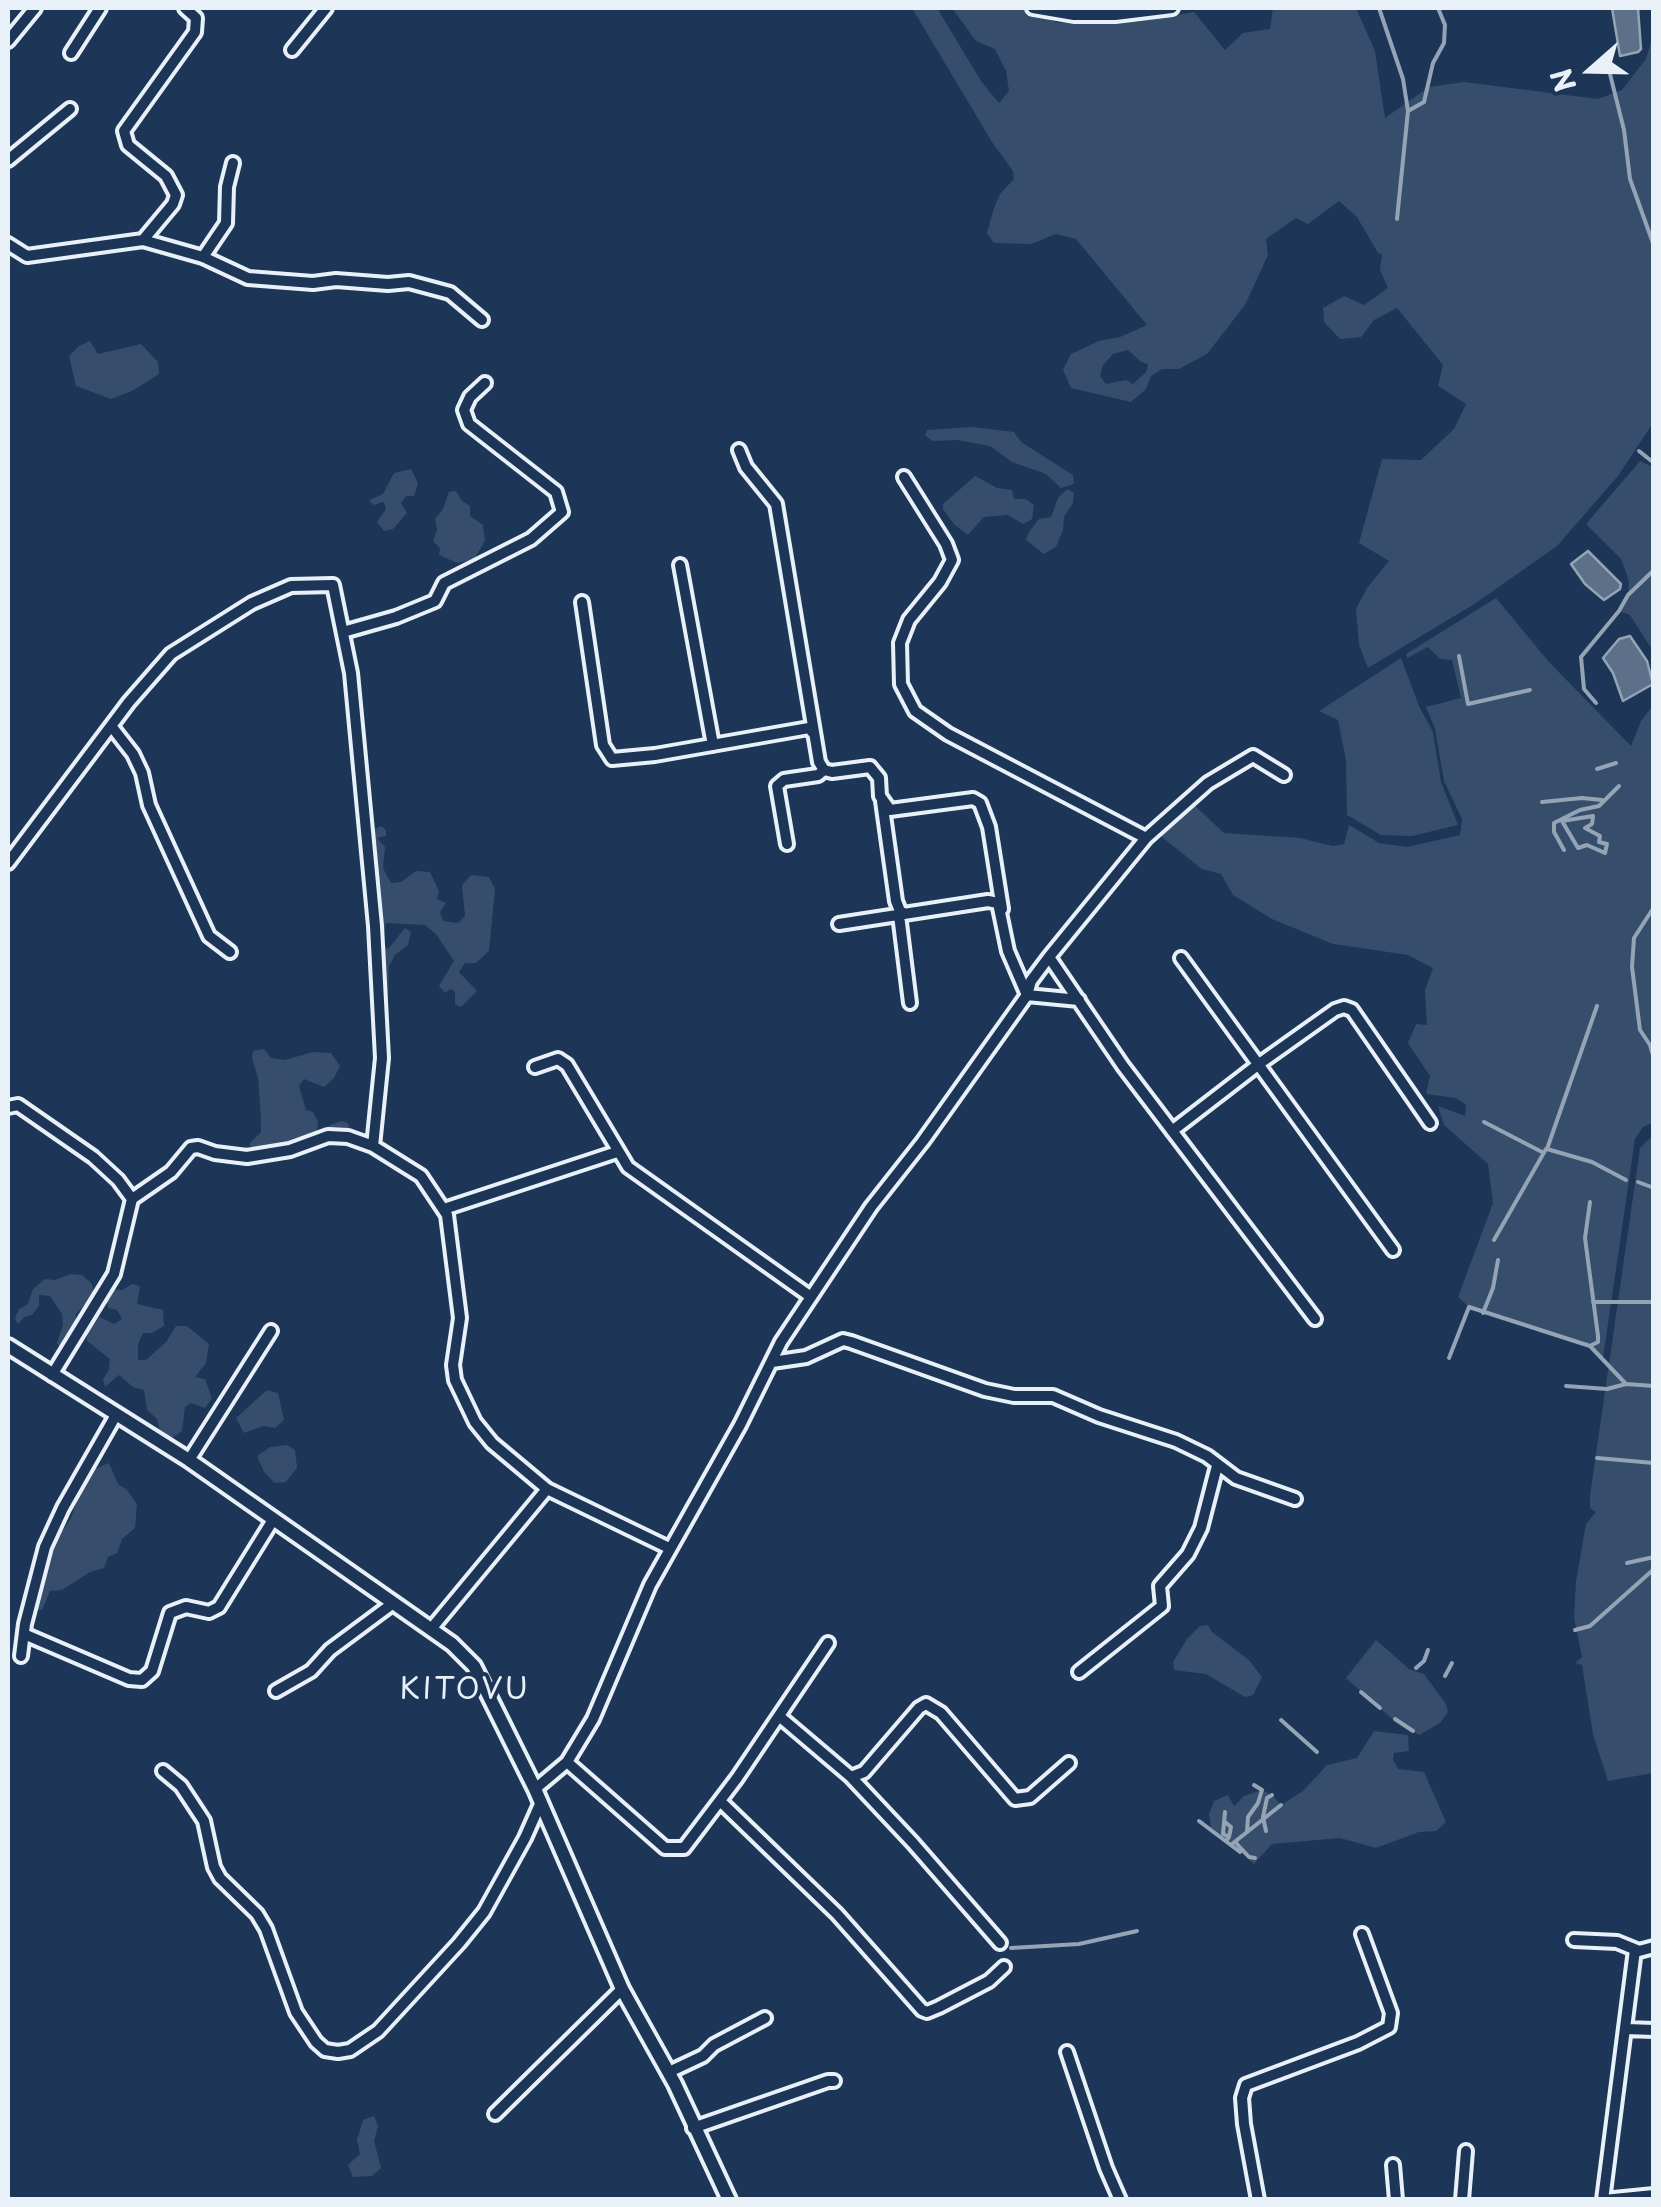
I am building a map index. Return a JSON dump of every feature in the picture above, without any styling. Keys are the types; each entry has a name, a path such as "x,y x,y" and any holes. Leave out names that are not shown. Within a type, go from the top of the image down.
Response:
{"street":[{"path":"8,41 35,8"},
{"path":"71,52 100,8"},
{"path":"143,240 176,195 166,176 128,145 124,131 195,32 196,18 184,8"},
{"path":"292,50 326,8"},
{"path":"1033,8 1074,15 1172,8"},
{"path":"8,160 70,108"},
{"path":"203,257 226,224 227,187 233,163"},
{"path":"8,244 27,256 143,240 203,257 248,278 312,283 409,282 450,294 482,320"},
{"path":"343,632 396,618 435,600 444,583 531,538 562,512 556,492 469,424 464,410 470,396 485,383"},
{"path":"738,450 746,467 776,504 819,762 824,770 832,772 870,767 880,778 896,901 902,914 910,1003"},
{"path":"904,477 952,560 940,582 909,620 900,643 900,684 915,711 948,734 1146,838"},
{"path":"680,565 713,745"},
{"path":"8,863 172,654 252,603 292,586 334,584 353,690 376,926 382,1058 373,1146"},
{"path":"582,602 606,754 612,758 808,728 814,734"},
{"path":"112,727 142,773 149,805 209,936 230,952"},
{"path":"164,1770 181,1786 204,1821 220,1878 257,1914 266,1929 296,2012 316,2042 325,2050 338,2052 350,2050 378,2032 484,1912 525,1838 538,1795 567,1762 609,1688 669,1548 772,1362 870,1207 1027,996 1031,981 1048,957 1146,838 1208,783 1256,757 1284,775"},
{"path":"786,844 777,786 784,780 818,775 824,770"},
{"path":"882,800 890,810 973,799 980,804 990,827 1008,951 1027,996"},
{"path":"839,924 988,901 998,903 1002,910"},
{"path":"1048,957 1123,1066 1314,1319"},
{"path":"1180,958 1393,1250"},
{"path":"1027,996 1079,1000"},
{"path":"1172,1131 1335,1010 1348,1008 1430,1123"},
{"path":"535,1067 558,1060 567,1065 628,1167 812,1297"},
{"path":"8,1107 18,1105 93,1156 132,1199"},
{"path":"52,1375 114,1274 132,1199 178,1167 194,1147 214,1154 247,1157 290,1150 328,1136 348,1137 373,1146 421,1176 444,1209 460,1298 453,1366 455,1380 474,1422 492,1443 547,1489 669,1548"},
{"path":"444,1209 616,1152"},
{"path":"189,1460 271,1331"},
{"path":"772,1362 806,1357 844,1340 985,1390 1014,1396 1053,1396 1176,1441 1245,1482 1295,1500"},
{"path":"8,1346 189,1460 452,1644 474,1666 538,1795 622,1989 669,2072 729,2200"},
{"path":"21,1656 45,1547 116,1415"},
{"path":"1079,1672 1162,1606 1160,1586 1188,1554 1201,1528 1217,1466"},
{"path":"430,1629 547,1489"},
{"path":"24,1634 129,1679 142,1680 152,1671 170,1613 186,1607 208,1612 219,1607 274,1520"},
{"path":"276,1691 311,1671 330,1650 392,1604"},
{"path":"567,1762 652,1838 672,1850 684,1848 720,1802 828,1643"},
{"path":"851,1777 864,1772 926,1704 941,1713 1016,1798 1030,1797 1069,1762"},
{"path":"779,1716 851,1777 1000,1943"},
{"path":"720,1802 838,1914 922,2010 939,2007 989,1981 1004,1968"},
{"path":"1258,2200 1244,2124 1242,2098 1246,2085 1358,2043 1389,2027 1391,2013 1362,1934"},
{"path":"1574,1940 1617,1942 1636,1950 1654,1947"},
{"path":"1636,1950 1604,2200 1654,2195"},
{"path":"495,2114 622,1989"},
{"path":"669,2072 765,2018"},
{"path":"1626,2029 1654,2030"},
{"path":"1067,2052 1120,2200"},
{"path":"693,2128 834,2081"},
{"path":"1462,2200 1466,2151"},
{"path":"1393,2165 1396,2200"}],"shaded area":[{"path":"912,8 937,8 981,81 999,103 1009,91 1006,71 995,49 976,41 952,8 1021,8 1059,23 1147,20 1194,12 1225,50 1243,33 1270,29 1273,8 1356,8 1375,51 1385,118 1429,87 1464,82 1598,99 1622,90 1646,59 1652,38 1653,8 1653,423 1618,476 1557,546 1476,603 1368,668 1359,645 1356,609 1389,561 1359,543 1382,459 1421,460 1454,429 1466,404 1438,386 1443,365 1397,308 1374,320 1361,337 1340,339 1324,322 1323,308 1344,296 1364,305 1388,288 1380,270 1382,254 1357,217 1339,201 1308,224 1296,218 1266,239 1268,255 1245,305 1207,354 1179,369 1162,369 1151,376 1146,389 1131,402 1071,388 1063,370 1071,354 1147,325 1076,239 1056,234 1031,244 994,243 987,233 994,208 1000,194 1014,179 1013,171","holes":["1128,350 1148,364 1146,372 1133,384 1126,380 1106,384 1100,376 1103,365 1113,354"]},
{"path":"1612,8 1638,8 1638,52 1620,56"},
{"path":"90,341 98,354 141,344 158,362 159,374 111,399 76,386 69,356"},
{"path":"972,427 1014,432 1021,442 1073,475 1074,484 1061,488 1046,474 1012,462 990,446 957,440 932,441 925,435 927,430"},
{"path":"1640,461 1651,466 1653,475 1653,651 1630,615 1619,611 1628,595 1629,581 1621,559 1586,524"},
{"path":"411,469 418,483 414,496 406,496 401,503 407,513 393,529 384,531 377,522 386,509 384,502 373,505 369,500 383,494 394,473"},
{"path":"975,476 997,488 1012,490 1014,499 1026,499 1034,505 1032,519 1023,524 1008,515 984,517 968,535 954,524 943,504"},
{"path":"1067,489 1074,493 1073,503 1064,517 1056,547 1044,554 1026,540 1039,519 1051,517 1058,498"},
{"path":"456,491 470,506 470,516 483,525 485,541 474,559 457,563 439,555 440,548 433,541 435,519 449,492"},
{"path":"1588,551 1621,584 1604,600 1585,584 1571,564"},
{"path":"1496,598 1549,662 1631,746 1641,721 1653,705 1653,1123 1643,1127 1635,1139 1603,1358 1590,1346 1469,1307 1458,1297 1493,1203 1488,1164 1444,1125 1438,1106 1465,1116 1466,1105 1456,1098 1426,1094 1430,1076 1408,1043 1416,1024 1427,1025 1425,990 1433,968 1408,955 1333,944 1272,919 1233,895 1221,874 1202,869 1157,833 1190,801 1224,833 1300,838 1333,846 1344,844 1349,825 1379,843 1407,847 1460,835 1462,819 1444,781 1435,729 1426,707 1461,698 1452,660 1440,659 1428,647 1407,658 1406,654"},
{"path":"1630,636 1647,661 1653,684 1623,701 1603,658 1619,639"},
{"path":"1401,658 1433,732 1441,782 1458,825 1412,836 1381,835 1347,815 1346,760 1338,720 1319,711"},
{"path":"381,826 386,836 377,838 385,847 383,868 391,883 401,882 416,871 430,872 439,891 437,899 446,903 440,912 443,921 458,923 465,916 462,885 471,875 489,877 495,889 489,951 476,963 465,963 459,972 477,991 461,1007 455,1004 455,992 451,989 445,993 439,986 454,961 436,934 425,925 386,923 382,945 388,949 405,928 411,932 408,945 389,966 385,1096 374,1104 375,1024 367,842 373,830"},
{"path":"264,1049 271,1058 285,1060 313,1052 331,1053 340,1066 334,1078 324,1087 304,1079 299,1086 306,1110 313,1112 318,1122 317,1131 322,1134 330,1125 342,1121 348,1123 350,1131 337,1142 318,1143 314,1150 292,1158 270,1160 253,1149 249,1144 261,1132 261,1117 252,1058 253,1051"},
{"path":"1653,1135 1653,1773 1608,1781 1593,1734 1582,1665 1575,1663 1582,1657 1574,1618 1576,1581 1586,1524 1596,1512 1590,1508 1590,1496 1640,1148"},
{"path":"82,1275 92,1284 94,1294 76,1314 75,1326 60,1348 57,1343 62,1314 50,1296 39,1295 39,1306 18,1324 15,1318 19,1309 28,1304 33,1289 45,1279"},
{"path":"132,1284 140,1286 137,1304 163,1310 164,1326 143,1333 138,1360 146,1360 166,1342 176,1326 187,1326 209,1344 206,1363 195,1377 205,1379 212,1398 205,1408 191,1403 185,1407 182,1431 172,1438 160,1431 157,1419 147,1410 144,1390 133,1387 119,1375 105,1387 103,1380 110,1359 87,1341 88,1324 96,1315 114,1324 122,1319 117,1310 108,1308 106,1297 111,1289 122,1290"},
{"path":"267,1390 278,1393 284,1420 275,1428 263,1426 244,1433 236,1418"},
{"path":"287,1445 295,1450 297,1468 286,1482 275,1483 264,1472 257,1456 270,1447"},
{"path":"109,1463 118,1484 137,1504 135,1528 122,1539 117,1553 108,1557 104,1568 62,1590 50,1591 42,1610 34,1610 49,1551 71,1518 81,1489 94,1469"},
{"path":"1208,1625 1249,1660 1262,1677 1253,1695 1245,1697 1206,1674 1174,1670 1173,1662 1187,1639 1200,1626"},
{"path":"1376,1640 1409,1669 1424,1674 1446,1704 1448,1712 1440,1723 1419,1735 1390,1717 1346,1678"},
{"path":"1374,1731 1408,1735 1409,1751 1394,1753 1393,1759 1398,1769 1424,1772 1446,1822 1436,1831 1419,1832 1376,1848 1340,1838 1272,1844 1254,1864 1232,1844 1212,1834 1209,1814 1214,1801 1228,1795 1234,1806 1244,1796 1262,1790 1281,1805 1303,1791 1327,1765 1357,1758"},
{"path":"374,2116 378,2126 374,2141 381,2168 372,2176 353,2177 348,2165 360,2154 357,2140 363,2120"}],"waterway":[{"path":"1066,8 1075,8"},
{"path":"1379,8 1403,79 1408,111 1397,219"},
{"path":"1408,111 1424,102 1433,63 1444,43 1445,25 1438,8"},
{"path":"1609,70 1624,130 1630,179 1654,246"},
{"path":"1639,451 1654,463"},
{"path":"1596,703 1584,689 1581,657 1628,595 1654,570"},
{"path":"1459,656 1468,704 1530,690"},
{"path":"1597,769 1616,763"},
{"path":"1564,850 1554,832 1554,823 1599,806 1619,786"},
{"path":"1542,802 1602,800"},
{"path":"1593,816 1592,824 1585,828 1600,836 1599,842 1607,844 1605,853 1587,845 1578,848 1562,821 1593,816"},
{"path":"1654,907 1634,938 1632,967 1640,1030 1654,1059"},
{"path":"1597,1006 1547,1149 1592,1162 1626,1180"},
{"path":"1484,1122 1542,1152"},
{"path":"1494,1240 1546,1149"},
{"path":"1638,1182 1654,1188"},
{"path":"1590,1202 1585,1238 1598,1336 1598,1342 1590,1346"},
{"path":"1483,1313 1498,1260"},
{"path":"1593,1302 1654,1302"},
{"path":"1449,1358 1469,1307 1590,1346 1626,1384"},
{"path":"1566,1386 1654,1386"},
{"path":"1597,1458 1654,1463"},
{"path":"1627,1563 1654,1557"},
{"path":"1575,1630 1590,1626 1654,1569"},
{"path":"1416,1668 1428,1650"},
{"path":"1445,1676 1452,1663"},
{"path":"1361,1692 1380,1708"},
{"path":"1395,1719 1413,1731"},
{"path":"1281,1720 1317,1752"},
{"path":"1247,1832 1248,1817 1262,1790 1254,1785"},
{"path":"1266,1831 1263,1817 1267,1798 1272,1795"},
{"path":"1232,1844 1281,1805"},
{"path":"1225,1812 1223,1834 1229,1837 1226,1841"},
{"path":"1199,1821 1240,1852"},
{"path":"1225,1822 1231,1827 1229,1837"},
{"path":"1236,1843 1255,1858"},
{"path":"1011,1948 1079,1944 1137,1931"},
{"path":"628,1983 654,2032"},
{"path":"658,2039 665,2053"}],"district":[{"name":"KITOVU","path":"465,1691"}]}
